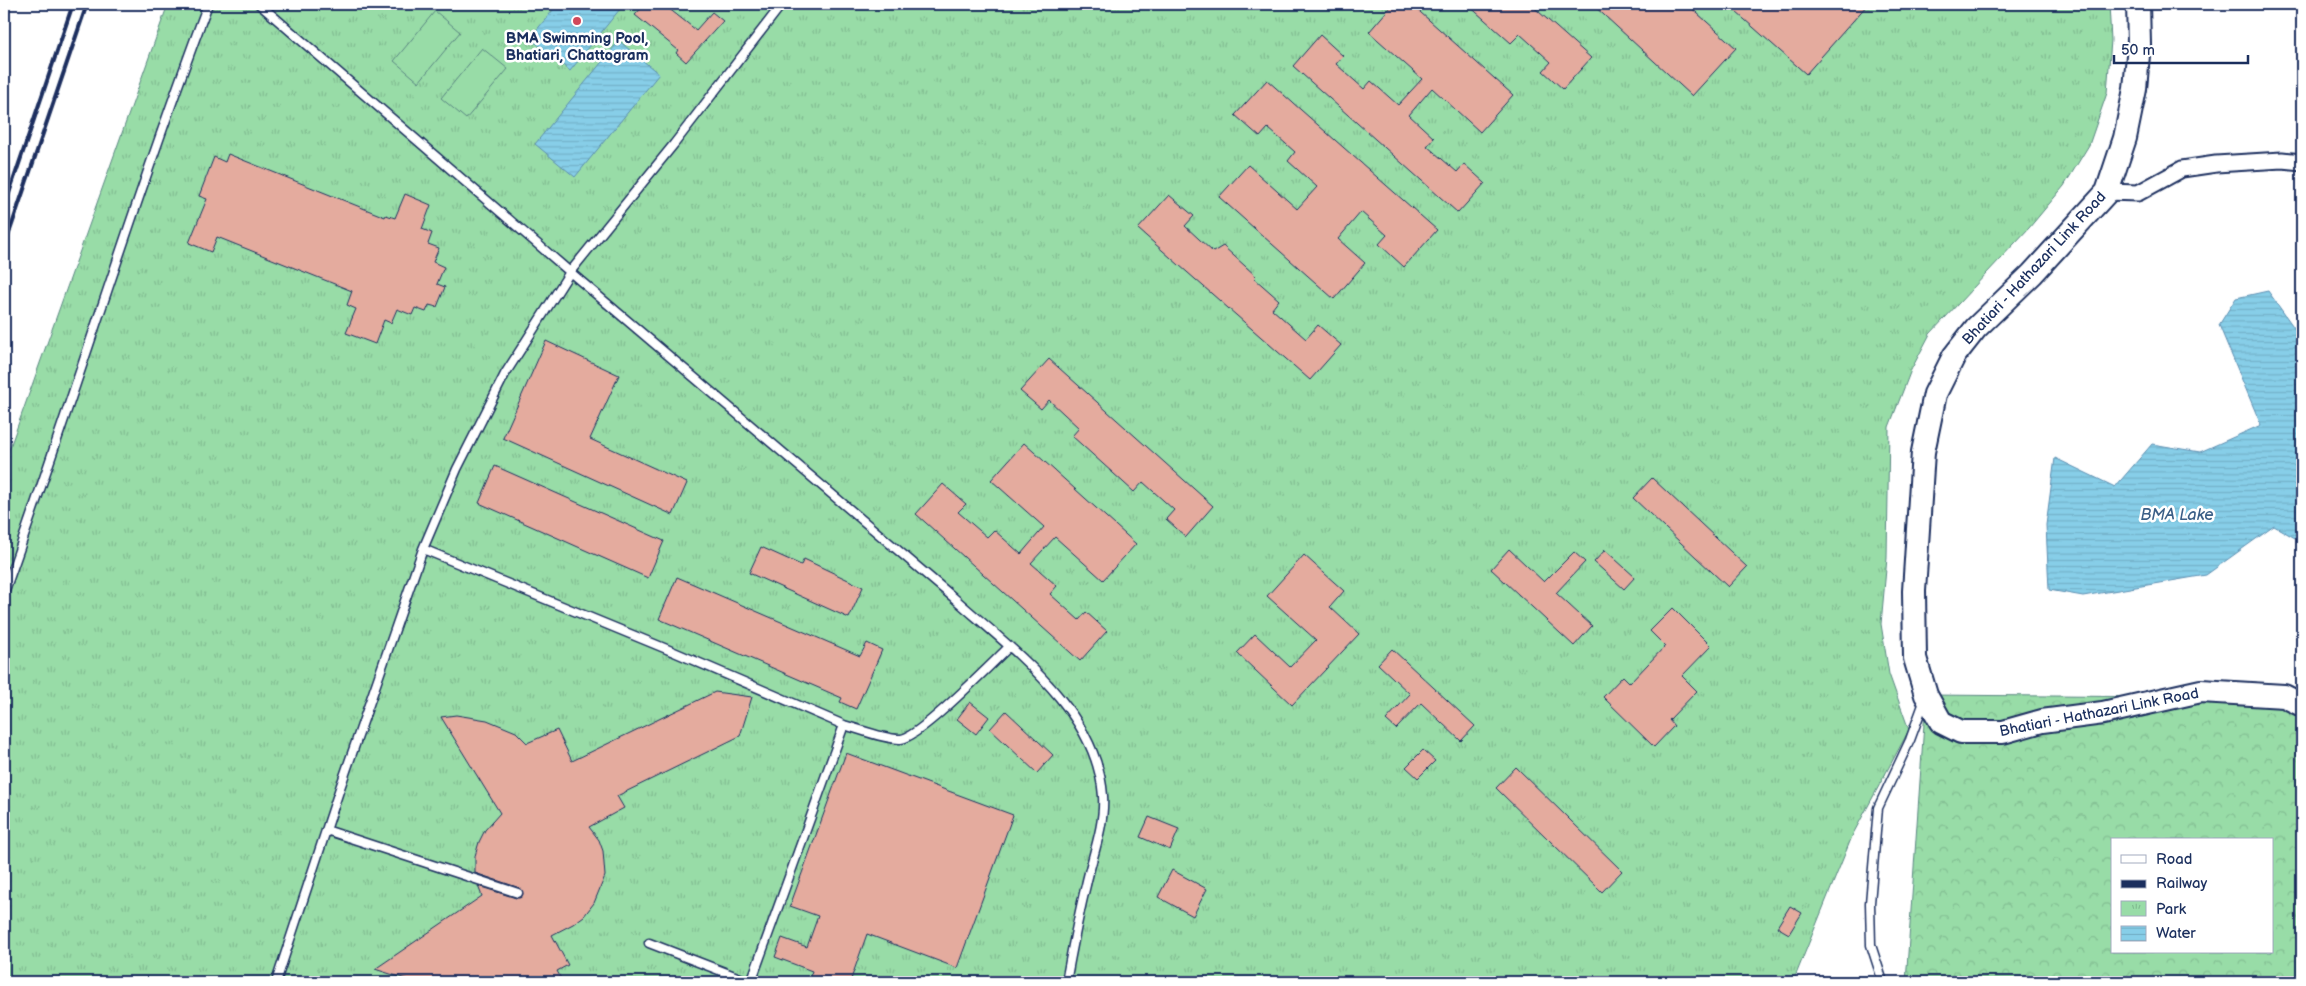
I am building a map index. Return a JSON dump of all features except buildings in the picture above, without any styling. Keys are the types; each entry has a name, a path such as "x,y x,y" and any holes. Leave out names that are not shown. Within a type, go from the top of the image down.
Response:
{"main road":[{"name":"Bhatiari - Hathazari Link Road","path":"2138,4 2139,44 2135,90 2125,138 2107,192 2032,274 1976,328 1954,356 1935,394 1923,452 1914,591 1915,658 1926,695 1941,722 1960,732 2003,732 2042,721 2103,713 2201,691 2284,696 2302,705"}],"street":[{"path":"2107,192 2138,193 2182,169 2216,164 2273,161 2302,162"}],"lane":[{"path":"4,593 47,471 165,118 208,4"},
{"path":"259,4 570,272 792,459 1009,647 1052,689 1077,720 1096,758 1103,797 1099,829 1078,918 1066,982"},
{"path":"276,982 423,548 457,469 505,374 570,272 674,144 782,4"},
{"path":"423,548 844,725 898,739 910,737 935,718 1009,647"},
{"path":"1882,982 1871,945 1870,903 1878,808 1910,740 1926,695"},
{"path":"649,944 751,982 844,725"},
{"path":"326,830 518,893"}],"green space":[{"path":"168,4 2109,4 2111,40 2107,93 2089,145 2064,186 2029,228 1930,334 1911,370 1889,427 1887,558 1881,624 1889,674 1909,730 1853,834 1793,982 4,982 4,464"},
{"path":"435,11 460,32 419,82 394,61"},
{"path":"482,48 508,69 466,119 441,98"},
{"path":"1926,695 2302,698 2302,982 1906,982"}],"water":[{"name":"BMA Swimming Pool, Bhatiari, Chattogram","path":"558,4 624,4 570,71 530,38"},
{"path":"619,41 659,74 575,177 535,144"},
{"name":"BMA Lake","path":"2268,291 2302,339 2302,542 2274,526 2206,575 2083,596 2049,590 2046,525 2055,458 2115,487 2152,444 2200,452 2261,425 2219,325 2236,298"}],"railway":[{"path":"4,208 73,4"},
{"path":"4,248 87,4"}],"place":[{"name":"BMA Swimming Pool, Bhatiari, Chattogram","path":"577,21"}]}
